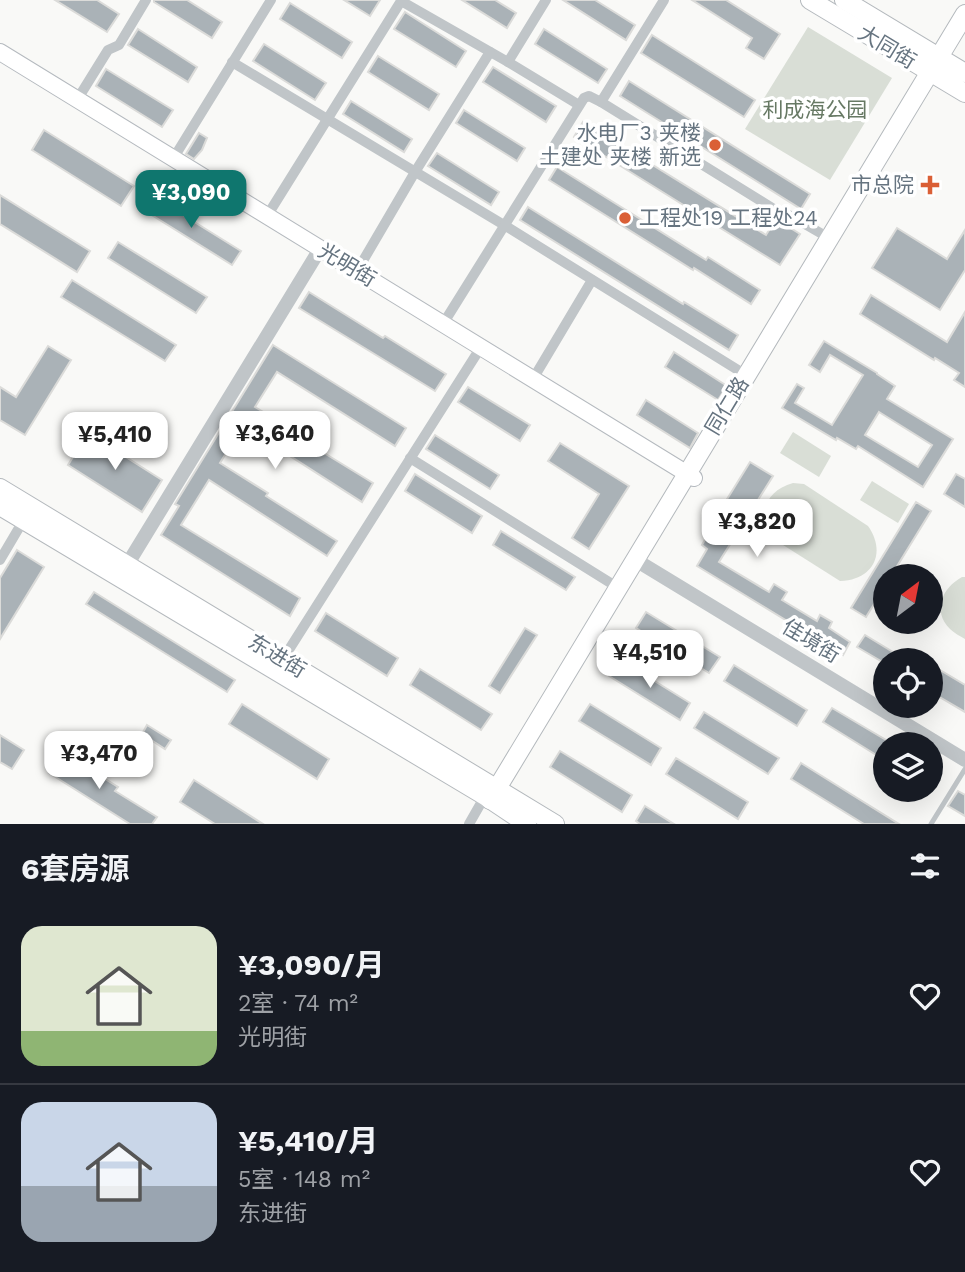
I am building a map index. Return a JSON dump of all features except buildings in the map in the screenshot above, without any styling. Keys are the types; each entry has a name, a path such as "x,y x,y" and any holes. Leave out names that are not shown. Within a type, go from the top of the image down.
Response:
{"main road":[{"name":"大同街","path":"810,0 939,68 965,73"},
{"name":"大同街","path":"844,0 939,68 965,93"},
{"name":"同仁路","path":"494,796 939,68 965,14"},
{"name":"同仁路","path":"690,475 746,375 829,238 939,68 965,35"},
{"name":"光明街","path":"0,52 690,475"},
{"name":"东进街","path":"0,488 28,514 494,796 555,824"},
{"name":"东进街","path":"0,506 28,514 127,565 282,659 494,796 527,824"},
{"name":"同仁路","path":"494,796 617,587 638,561"}],"street":[{"path":"77,100 108,50 119,45 146,0"},
{"path":"173,159 271,0"},
{"path":"508,62 546,0"},
{"path":"601,102 664,0"},
{"path":"267,216 401,1 418,4 490,52 579,105"},
{"path":"356,271 490,52"},
{"path":"232,62 504,225 746,375"},
{"path":"443,324 579,105 589,96 777,211 829,238"},
{"path":"127,565 320,249"},
{"path":"533,379 592,280"},
{"path":"282,659 481,347"},
{"path":"410,458 617,587"},
{"path":"0,561 28,514"},
{"name":"佳境街","path":"638,561 965,760"},
{"path":"468,824 494,796"}],"lane":[{"path":"931,824 965,769"}],"green space":[{"name":"利成海公园","path":"808,27 892,78 830,180 745,129"},
{"path":"793,432 831,456 819,477 780,453"},
{"path":"872,481 909,504 898,523 860,500"},
{"path":"793,483 804,484 868,526 874,536 876,555 868,570 861,576 840,581 772,538 765,520 766,504 783,487"},
{"path":"965,577 965,639 952,630 943,618 943,598 955,582"}],"place":[{"name":"水电厂3 夹楼 土建处 夹楼 新选","path":"715,145"},
{"name":"市总院","path":"930,185"},
{"name":"工程处19 工程处24","path":"625,218"}]}
